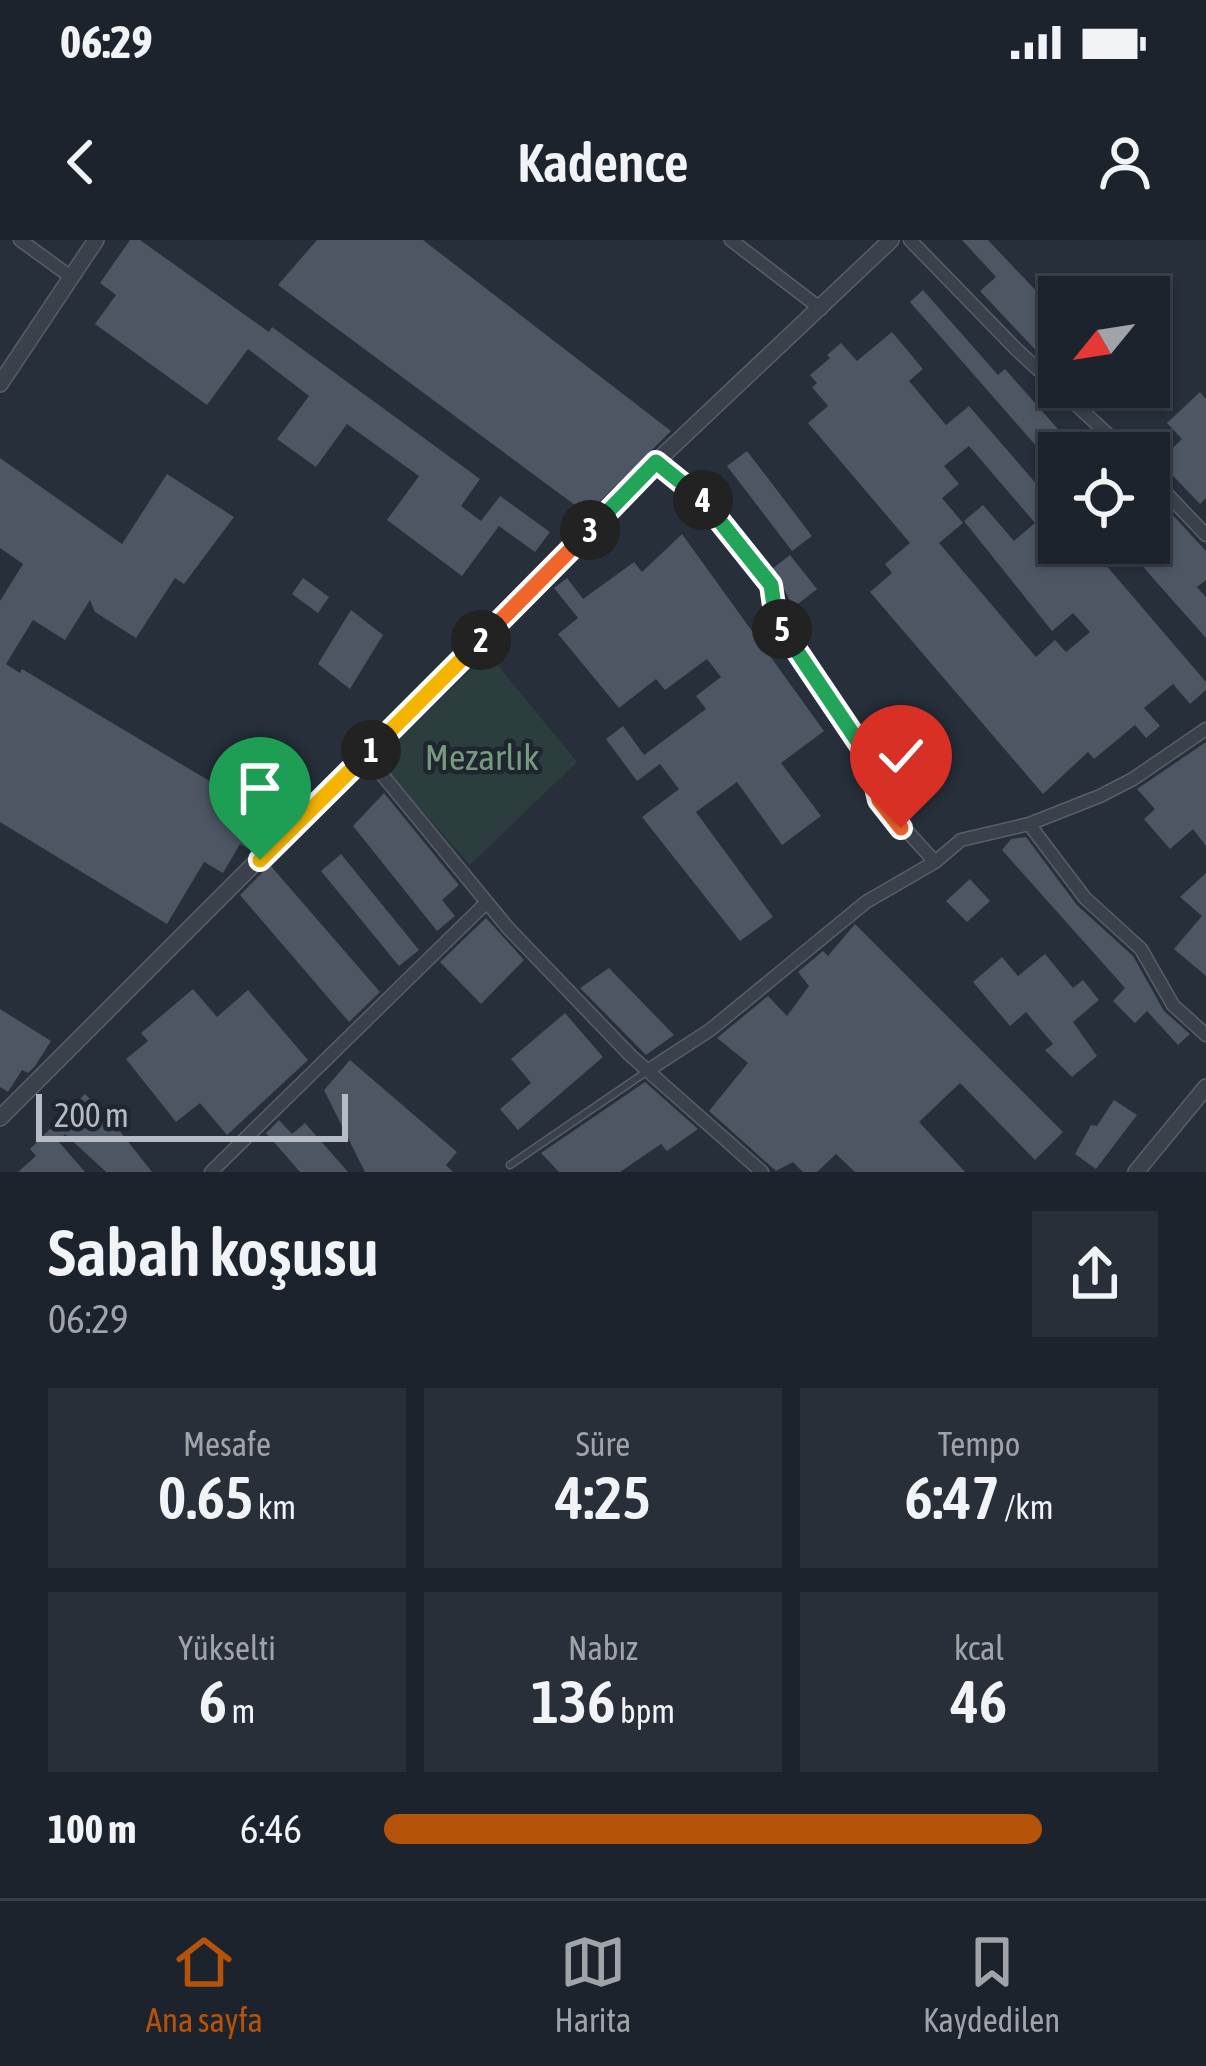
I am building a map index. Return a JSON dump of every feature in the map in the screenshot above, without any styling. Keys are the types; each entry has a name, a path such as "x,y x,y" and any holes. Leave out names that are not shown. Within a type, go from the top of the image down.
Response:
{"street":[{"path":"20,240 71,277"},
{"path":"731,240 821,309"},
{"path":"0,1118 656,462 891,240"},
{"path":"910,240 1105,432"},
{"path":"0,384 88,243"},
{"path":"656,462 714,509 771,585 776,620 869,758 879,800 935,862"},
{"path":"1170,497 1206,535"},
{"path":"647,1071 710,1030 866,902 935,862 961,840 1030,824 1133,779 1206,729"},
{"path":"366,754 487,902 647,1071 762,1172"},
{"path":"1030,824 1085,898 1141,949 1173,1005 1206,1035"},
{"path":"211,1172 487,902"},
{"path":"1136,1172 1206,1087"}],"lane":[{"path":"510,1165 647,1071"}],"green space":[{"name":"Mezarlık","path":"488,653 577,762 470,865 377,760"}],"building":[{"path":"130,240 140,240 269,332 272,327 480,479 461,506 481,521 500,496 550,532 535,552 499,526 462,576 387,520 419,476 347,424 316,467 277,439 309,396 248,349 207,405 95,324 116,295 100,283"},
{"path":"317,240 423,240 671,431 587,514 278,285"},
{"path":"962,240 988,240 1038,293 1038,353 980,291 996,277"},
{"path":"923,290 998,375 1005,369 1060,432 1038,432 1038,448 910,302"},
{"path":"892,332 923,369 909,381 946,425 969,406 1038,486 1038,564 1105,564 1206,682 1206,690 1190,704 1173,684 1144,708 1160,726 1146,738 1135,725 1094,759 1088,752 1043,794 870,592 892,573 885,564 910,543 808,423 828,406 812,387 817,383 810,375 841,343 857,361","holes":["969,446 1035,523 1014,541 983,505 964,521 1052,631 1073,613 1090,632 1066,652 1055,640 1036,657 939,543 963,523 942,498 959,484 944,466"]},
{"path":"1200,392 1206,399 1206,498 1200,504 1170,473 1170,450 1182,439 1167,423"},
{"path":"747,451 812,536 792,551 727,466"},
{"path":"0,458 122,544 167,474 234,517 184,584 175,578 136,638 95,612 90,600 65,640 33,620 6,664 20,673 22,669 268,816 248,849 240,844 223,873 204,862 167,924 0,822 0,601 23,564 0,548"},
{"path":"1170,512 1206,551 1206,580 1197,587 1206,597 1206,638 1141,564 1170,564"},
{"path":"682,534 824,731 781,763 821,816 782,845 737,782 696,812 773,917 740,941 642,817 679,789 660,764 637,781 606,739 623,726 644,755 706,709 696,696 721,677 707,659 665,690 656,679 619,708 558,634 578,618 554,588 567,578 583,599 634,562 642,572"},
{"path":"790,555 817,589 794,607 772,569"},
{"path":"303,578 329,597 318,613 292,594"},
{"path":"351,610 383,635 350,689 318,664"},
{"path":"1206,742 1206,846 1193,829 1170,849 1144,819 1155,809 1137,789"},
{"path":"384,793 459,885 442,900 455,916 437,931 353,826"},
{"path":"1026,837 1077,905 1133,956 1164,1011 1190,1034 1178,1045 1147,1011 1135,1023 1113,1001 1125,988 1002,850 1011,839"},
{"path":"341,854 419,950 399,966 321,871"},
{"path":"270,865 380,992 349,1022 240,895"},
{"path":"1206,873 1206,976 1174,949 1202,916 1180,897"},
{"path":"970,879 990,901 967,922 946,901"},
{"path":"486,918 524,960 481,1004 440,962"},
{"path":"855,924 1063,1132 1035,1160 960,1083 919,1122 965,1172 855,1172 836,1154 817,1172 803,1172 793,1162 776,1171 709,1111 748,1063 717,1038 768,996 787,1016 809,986 798,972 823,951 828,956"},
{"path":"1045,954 1073,988 1083,980 1099,1000 1073,1022 1097,1056 1072,1077 1045,1050 1053,1044 1026,1012 1010,1026 973,982 1002,957 1018,976"},
{"path":"609,968 674,1035 646,1055 580,988"},
{"path":"193,989 217,1017 248,990 308,1060 227,1135 200,1103 176,1122 126,1059 148,1041 141,1033"},
{"path":"0,1009 51,1041 35,1066 28,1073 22,1070 8,1092 0,1087"},
{"path":"565,1013 603,1057 518,1130 500,1109 531,1083 511,1059"},
{"path":"350,1060 457,1152 446,1165 453,1172 365,1172 324,1090"},
{"path":"645,1082 698,1129 667,1151 661,1144 620,1172 559,1172 541,1153"},
{"path":"85,1094 152,1172 106,1172 65,1134 58,1141 85,1172 18,1172 36,1156 30,1149"},
{"path":"1114,1100 1137,1115 1096,1169 1075,1154 1091,1125 1097,1126"},
{"path":"279,1120 292,1134 305,1123 348,1172 300,1172 266,1133"}],"route":[{"path":"260,860 656,462 714,509 771,585 776,620 869,758 879,800 901,828"}]}
